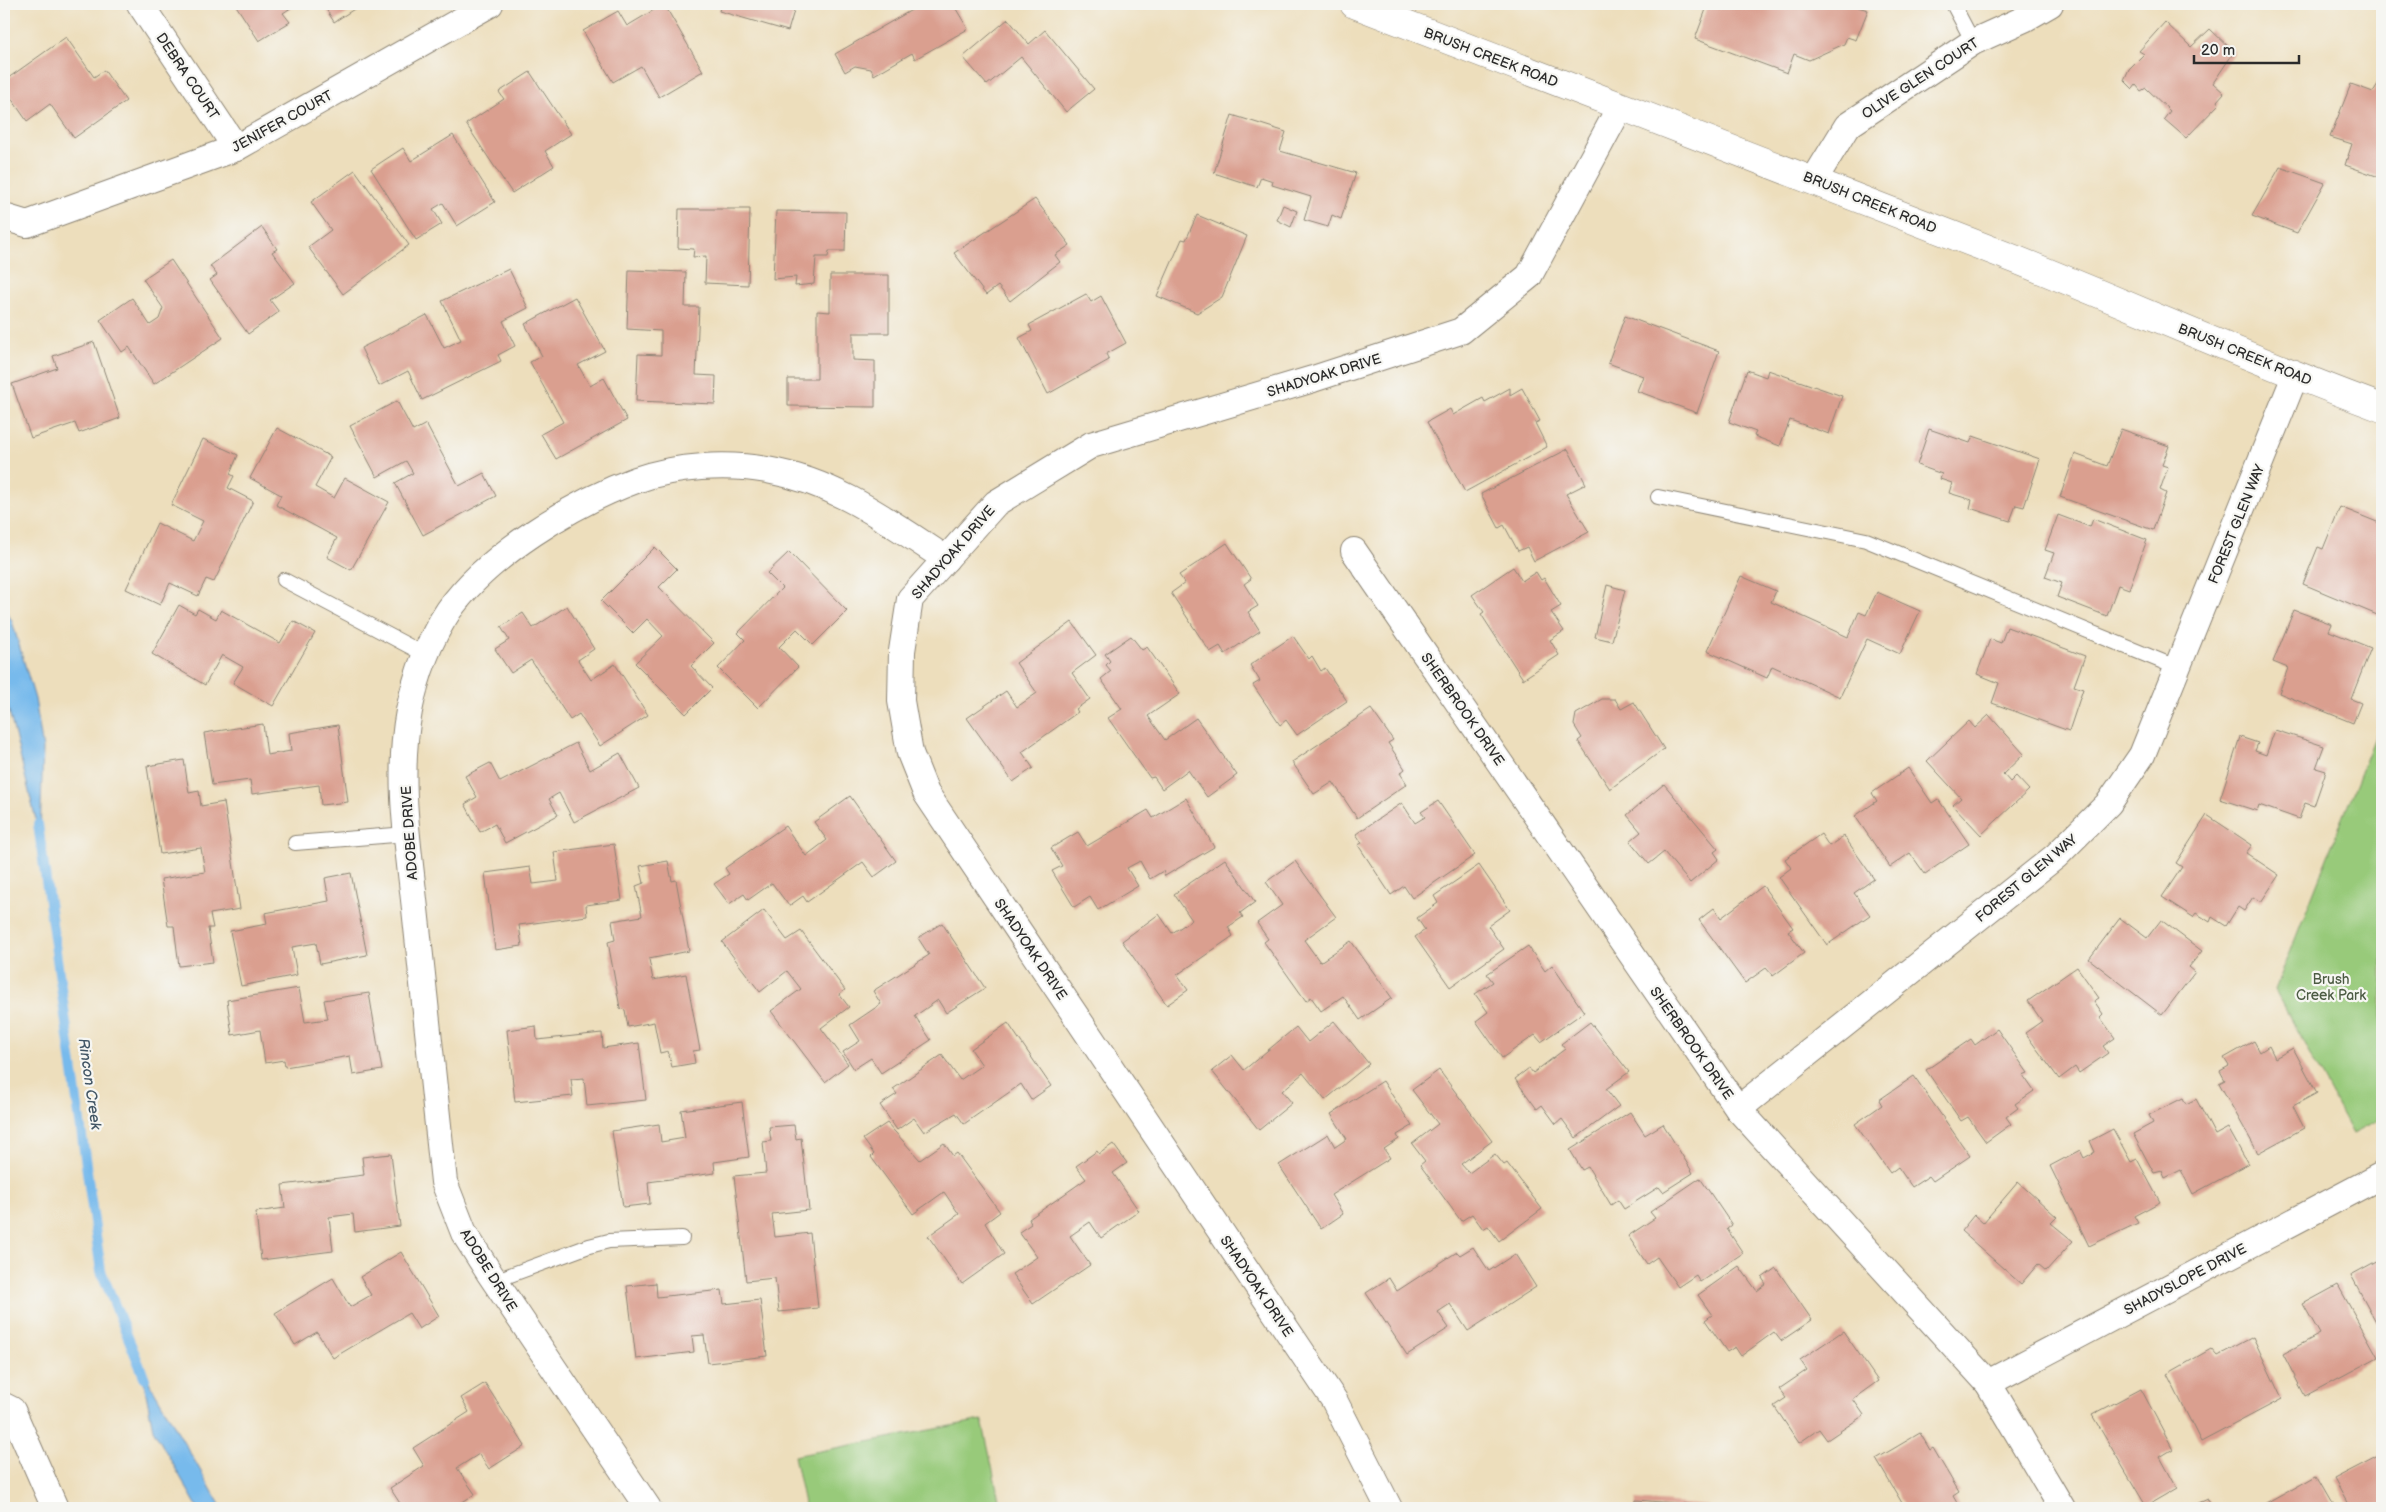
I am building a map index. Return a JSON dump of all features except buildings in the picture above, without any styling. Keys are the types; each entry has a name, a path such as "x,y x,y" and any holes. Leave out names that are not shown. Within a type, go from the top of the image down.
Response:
{"street":[{"name":"DEBRA COURT","path":"140,4 236,148"},
{"name":"JENIFER COURT","path":"4,217 26,224 236,148 490,4"},
{"name":"BRUSH CREEK ROAD","path":"1354,4 1814,180 2021,262 2295,376 2382,408"},
{"name":"OLIVE GLEN COURT","path":"1814,180 1847,126 1974,42 2024,19 2050,4"},
{"name":"SHADYOAK DRIVE","path":"1389,1508 1334,1400 926,793 910,753 903,710 902,651 910,599 996,503 1091,445 1313,379 1461,331 1530,276 1620,106"},
{"name":"FOREST GLEN WAY","path":"1738,1109 2063,850 2109,803 2142,755 2295,376"},
{"name":"ADOBE DRIVE","path":"648,1508 494,1281 464,1233 444,1182 404,805 409,713 422,663 449,611 478,576 518,543 598,496 638,479 677,471 716,466 766,470 816,483 863,504 946,559"},
{"name":"SHERBROOK DRIVE","path":"1354,551 1738,1109 1988,1383 2062,1508"},
{"name":"SHADYSLOPE DRIVE","path":"1988,1383 2382,1175"},
{"path":"4,1406 12,1410 55,1508"}],"lane":[{"path":"1953,4 1974,42"},
{"path":"1658,498 1866,540 2178,668"},
{"path":"284,580 426,655"},
{"path":"295,843 407,834"},
{"path":"494,1281 589,1246 609,1242 682,1238"}],"green space":[{"name":"Brush Creek Park","path":"2382,719 2382,1119 2353,1134 2275,990"},
{"path":"982,1420 1001,1508 805,1508 794,1456"}],"water":[{"path":"4,607 12,621 35,699 43,749 40,836 4,691"},
{"path":"141,1368 222,1508 198,1508 153,1429"}],"waterway":[{"name":"Rincon Creek","path":"38,824 101,1271 145,1379"}]}
